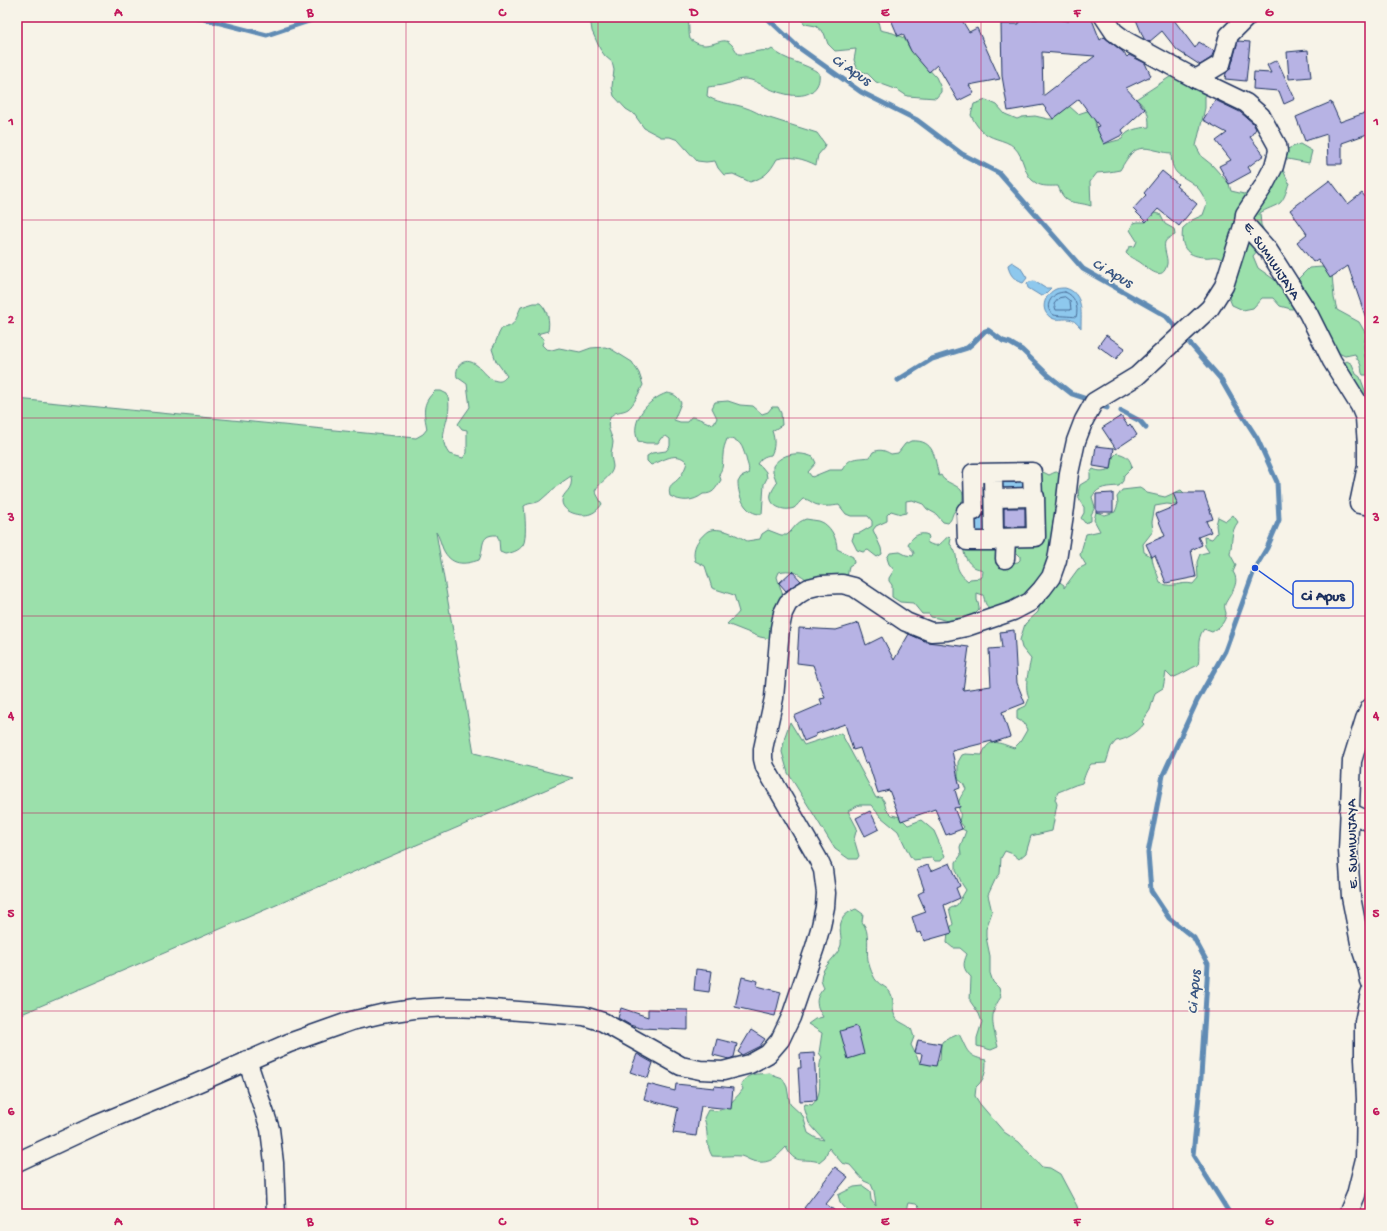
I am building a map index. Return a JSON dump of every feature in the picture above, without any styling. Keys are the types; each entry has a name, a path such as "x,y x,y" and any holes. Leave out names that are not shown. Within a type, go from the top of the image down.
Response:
{"street":[{"name":"E. SUMIWIJAYA","path":"1104,17 1114,32 1126,41 1196,79 1246,103 1261,116 1278,151 1274,166 1245,214 1244,223 1268,250 1308,313 1332,361 1360,406 1364,418 1367,445 1367,466 1359,504 1370,506"},
{"path":"1196,79 1222,64 1229,35 1247,17"},
{"path":"17,1162 96,1125 247,1060 317,1032 351,1021 381,1014 414,1009 448,1007 584,1016 603,1022 681,1066 700,1070 723,1071 740,1067 750,1064 768,1054 780,1040 791,1017 821,926 826,893 823,870 818,859 765,767 763,759 763,749 774,698 780,628 783,613 788,603 809,588 829,584 842,584 854,587 906,622 931,632 947,632 1013,611 1030,602 1042,590 1051,577 1057,560 1069,473 1076,441 1084,420 1094,402 1137,376 1210,308 1224,286 1244,223"},
{"path":"974,511 973,473 1032,472 1033,497 1035,497 1036,537 1000,538 994,541 967,541 966,511 974,511 994,504 1033,497"},
{"path":"993,473 994,504 1005,559"},
{"name":"E. SUMIWIJAYA","path":"1368,715 1352,761 1348,850 1351,897 1361,948 1370,981"},
{"path":"1349,812 1370,822"},
{"path":"1348,1214 1356,1195 1365,1159 1366,1099 1364,1022 1370,993"},
{"path":"247,1060 270,1129 274,1162 276,1214"}],"green space":[{"path":"590,17 687,17 690,39 697,43 705,45 727,41 734,47 738,54 769,51 772,49 784,57 819,73 819,81 817,86 807,94 791,95 780,93 754,81 744,79 708,87 707,96 717,101 743,107 763,116 817,133 825,144 824,148 818,155 816,165 797,158 787,157 777,159 772,168 766,174 750,182 733,174 724,175 718,168 715,161 697,161 678,140 670,137 661,137 644,128 634,114 626,109 614,96 612,87 614,70 612,62 600,49 592,31"},
{"path":"799,17 877,17 880,30 893,33 904,38 910,49 936,77 941,88 941,92 936,98 907,96 898,90 876,82 868,74 858,70 854,60 856,49 835,51 828,44 824,33 816,26 805,24"},
{"path":"1176,73 1199,84 1205,95 1205,108 1196,146 1202,157 1212,165 1229,184 1231,191 1244,194 1256,188 1262,178 1264,164 1277,153 1300,144 1312,151 1309,163 1277,157 1289,183 1282,201 1260,213 1261,225 1268,238 1253,256 1258,268 1279,283 1292,285 1309,268 1322,267 1332,274 1334,298 1337,310 1359,322 1366,334 1364,346 1365,357 1370,363 1370,375 1363,375 1355,354 1345,356 1334,351 1327,329 1319,320 1302,308 1291,309 1280,306 1273,298 1262,298 1253,308 1243,310 1232,305 1228,295 1229,263 1217,257 1206,257 1192,254 1188,252 1183,244 1183,228 1192,220 1203,215 1207,204 1202,193 1197,187 1179,174 1173,167 1171,153 1148,148 1137,149 1130,155 1120,170 1097,173 1090,182 1091,206 1067,200 1061,193 1058,186 1041,185 1032,180 1026,171 1018,151 1008,143 985,133 978,127 971,115 974,104 986,100 997,105 1005,114 1017,119 1035,116 1053,119 1069,106 1078,114 1093,109 1096,127 1104,130 1104,144 1122,139 1130,131 1149,127 1147,111 1136,99"},
{"path":"1154,213 1160,214 1165,224 1174,229 1175,235 1165,242 1167,264 1165,270 1159,274 1130,257 1126,253 1129,247 1135,246 1137,241 1130,230 1133,223 1146,222"},
{"path":"534,303 540,303 548,316 548,331 537,334 544,339 542,345 546,349 552,350 559,348 580,352 591,348 605,347 632,362 639,373 643,385 634,401 628,409 612,415 608,424 613,442 611,454 613,467 608,477 595,491 602,504 596,511 586,515 573,513 565,509 562,501 571,485 571,476 539,501 524,506 525,538 523,545 519,549 505,554 500,552 497,535 491,535 487,537 483,543 479,560 468,563 458,563 450,559 446,555 436,532 474,753 573,778 17,1016 17,399 416,438 423,434 427,429 425,409 427,400 435,391 441,391 447,394 449,403 449,411 443,439 445,446 449,454 463,458 467,453 467,430 462,429 458,424 470,407 467,384 457,377 457,370 462,363 467,361 478,366 493,380 502,381 507,376 496,361 492,349 502,328 513,324 521,307"},
{"path":"1347,361 1352,364 1356,374 1360,377 1366,393 1364,395 1361,396 1342,364"},
{"path":"667,393 676,396 681,403 674,420 680,422 687,422 691,417 714,424 717,418 712,408 715,402 728,401 740,405 753,406 762,414 768,412 772,407 778,407 781,413 782,425 772,431 774,443 771,455 761,459 757,464 766,472 767,478 764,484 762,514 751,511 741,499 738,482 741,477 748,474 749,467 742,447 738,442 732,439 727,439 723,453 721,472 719,474 721,480 714,490 691,500 683,500 670,496 670,486 678,480 687,462 678,457 674,457 651,465 647,461 647,456 652,453 666,451 670,446 670,439 666,436 661,438 658,443 646,443 638,441 636,433 638,419 642,412 653,400"},
{"path":"911,441 919,441 930,447 935,457 939,476 941,475 944,480 961,490 963,493 962,502 948,523 943,522 936,514 927,509 923,504 912,500 906,501 906,513 901,514 891,511 887,515 887,521 876,526 873,530 882,554 877,557 868,550 863,552 857,550 852,540 854,534 860,533 872,526 872,521 868,516 851,516 846,514 839,505 821,506 805,499 803,499 794,508 790,509 778,507 772,502 771,494 777,483 773,472 773,466 781,458 791,454 802,454 813,457 816,463 808,472 812,477 829,470 842,470 851,460 870,457 873,452 878,450 891,454 898,453 905,444"},
{"path":"1117,453 1127,457 1132,467 1124,475 1123,481 1119,486 1107,487 1094,493 1092,497 1095,507 1091,515 1091,521 1085,523 1081,518 1084,513 1084,507 1080,502 1079,497 1080,485 1090,479 1090,473 1093,469 1102,471 1111,469 1113,457"},
{"path":"1041,471 1049,475 1056,472 1061,474 1057,507 1055,505 1054,507 1059,512 1057,580 1064,585 1064,588 1078,569 1086,565 1080,555 1086,534 1100,531 1094,520 1096,512 1105,515 1115,512 1118,504 1117,497 1122,490 1140,488 1147,493 1165,497 1181,490 1187,496 1183,506 1167,504 1155,506 1152,522 1153,531 1143,544 1144,552 1152,557 1160,583 1165,585 1184,583 1193,584 1198,578 1197,562 1200,554 1209,552 1205,546 1204,537 1212,539 1217,533 1216,525 1218,517 1226,521 1233,515 1238,522 1233,533 1230,554 1236,565 1233,572 1236,580 1234,588 1225,604 1226,616 1220,627 1212,632 1204,629 1201,633 1198,665 1172,678 1166,672 1163,688 1155,693 1150,710 1142,722 1144,724 1135,733 1116,741 1111,747 1106,763 1091,764 1082,783 1058,792 1055,799 1057,804 1052,831 1031,836 1026,853 1019,859 1013,854 1005,851 1001,858 1000,874 995,880 988,895 992,912 986,929 990,956 990,973 993,982 999,988 1001,997 994,1009 993,1015 993,1027 998,1047 991,1050 977,1046 977,1038 982,1022 979,1014 970,1001 971,977 964,966 967,954 960,948 953,948 947,943 948,931 953,924 949,909 957,905 966,890 956,870 956,862 961,855 960,847 966,831 962,829 964,827 959,821 960,814 958,803 966,789 963,783 958,779 958,762 962,755 965,754 982,755 988,745 995,742 1014,748 1020,742 1027,730 1024,723 1017,719 1017,710 1026,706 1029,699 1027,684 1031,659 1022,648 1020,640 1025,624 1038,612 1040,605 1047,598 986,616 988,607 983,595 977,593 979,609 972,616 958,625 931,617 929,614 922,614 913,603 900,602 892,597 892,585 889,578 894,570 889,564 887,558 890,553 900,552 913,556 914,553 908,544 919,534 925,534 928,535 929,538 927,540 928,543 932,545 940,544 949,536 951,538 950,544 956,554 957,566 962,576 968,581 970,579 982,577 983,571 974,567 967,561 964,553 964,547 994,542 1011,563 1018,562 1020,560 1020,556 1011,546 1030,539 1038,472"},
{"path":"806,519 819,521 830,528 836,540 837,549 853,557 854,563 849,566 847,578 806,585 806,579 796,573 790,571 779,572 777,577 783,596 770,639 760,637 727,624 739,612 734,595 712,588 705,566 695,561 694,550 700,539 708,531 712,530 723,530 747,541 760,539 762,534 768,530 781,535 787,535 797,524"},
{"path":"790,722 804,745 841,733 876,798 881,797 884,801 886,809 892,815 900,817 908,825 921,820 934,831 945,856 941,861 935,861 931,858 913,860 898,831 881,817 871,805 859,805 848,811 857,828 854,839 859,856 857,859 849,859 835,849 788,773 782,752 785,736"},
{"path":"856,909 863,914 862,922 865,926 868,940 868,960 872,972 877,982 887,988 891,994 896,1018 911,1030 914,1037 911,1045 920,1063 923,1062 933,1064 940,1059 941,1044 943,1041 959,1034 968,1052 975,1057 986,1060 984,1075 976,1087 975,1096 980,1104 1004,1132 1019,1142 1042,1167 1050,1168 1060,1174 1077,1206 1079,1214 934,1214 921,1209 916,1204 908,1203 905,1214 853,1214 840,1202 838,1195 854,1187 863,1186 870,1191 871,1200 876,1206 874,1191 871,1184 864,1181 850,1165 842,1163 829,1148 825,1157 819,1162 796,1159 789,1153 786,1147 772,1160 764,1162 753,1161 741,1156 712,1156 708,1147 704,1118 708,1110 716,1111 727,1108 743,1089 741,1085 744,1081 753,1074 770,1073 783,1079 787,1087 790,1104 803,1116 808,1133 816,1138 824,1140 809,1123 804,1107 805,1104 812,1105 816,1100 819,1088 819,1070 822,1057 819,1053 822,1033 808,1024 815,1019 823,1017 817,1002 819,995 824,988 821,980 822,974 837,954 841,945 840,926 844,916"}],"water":[{"path":"1012,262 1020,267 1027,278 1023,283 1011,274 1008,265"},
{"path":"1034,281 1045,288 1051,288 1041,296 1028,288 1027,284"},
{"path":"1065,288 1076,294 1080,304 1081,328 1072,320 1050,317 1045,310 1044,306 1046,298 1049,294 1056,289"},
{"path":"1029,475 1029,495 998,496 998,476"},
{"path":"970,513 991,513 991,539 970,540"}],"building":[{"path":"890,17 960,17 969,32 977,28 1000,79 969,85 974,93 958,101 937,65 929,72 911,51 903,34 898,36"},
{"path":"1038,17 1069,21 1068,17 1091,17 1100,40 1104,37 1122,51 1127,57 1129,55 1145,63 1151,76 1126,88 1145,109 1122,130 1124,134 1104,144 1096,127 1099,126 1079,99 1053,119 1043,105 1008,111 1002,76 1001,24 1019,24 1019,19 1038,19","holes":["1042,52 1095,56 1043,96"]},
{"path":"1135,17 1177,17 1174,20 1195,48 1199,42 1214,51 1211,58 1200,65 1177,50 1162,31 1149,42 1144,39"},
{"path":"1238,41 1250,42 1246,81 1225,79 1226,73 1231,67"},
{"path":"1308,50 1311,77 1289,79 1287,52"},
{"path":"1277,60 1295,99 1284,104 1279,91 1253,89 1254,72 1271,73 1267,65"},
{"path":"1215,100 1240,112 1253,123 1256,129 1250,137 1264,155 1248,167 1251,172 1229,184 1219,166 1231,160 1216,141 1227,133 1203,120"},
{"path":"1331,102 1340,122 1370,111 1370,133 1342,143 1342,164 1328,164 1327,134 1305,141 1296,117"},
{"path":"1162,171 1178,184 1176,186 1197,204 1179,226 1158,209 1146,222 1133,209 1146,195 1144,193"},
{"path":"1330,180 1348,204 1362,193 1370,203 1370,324 1368,324 1348,266 1330,278 1318,259 1313,262 1297,242 1307,234 1290,210"},
{"path":"1106,335 1125,348 1116,359 1098,346"},
{"path":"1121,416 1128,426 1130,424 1137,435 1116,449 1102,428"},
{"path":"1096,446 1114,448 1111,469 1093,466"},
{"path":"1113,493 1113,512 1096,512 1096,494"},
{"path":"1173,493 1204,493 1213,519 1206,521 1211,532 1198,537 1202,545 1191,550 1196,577 1166,583 1155,555 1152,557 1146,544 1165,536 1156,514 1178,505"},
{"path":"1004,508 1025,508 1025,527 1004,527"},
{"path":"792,571 801,581 786,591 779,583"},
{"path":"859,623 866,645 882,637 894,660 909,634 927,642 969,647 963,690 991,686 989,649 1002,648 1000,632 1014,630 1017,683 1025,703 1002,712 1010,737 992,743 992,741 952,751 960,788 955,790 960,807 954,808 962,829 946,835 935,809 901,821 889,790 878,793 868,762 865,763 860,748 853,750 845,724 816,734 816,736 804,741 794,716 822,704 820,699 825,698 813,665 797,663 799,628 836,630"},
{"path":"870,811 879,829 865,836 856,818"},
{"path":"950,863 960,886 956,888 960,898 944,905 952,933 924,941 921,932 917,933 912,917 926,912 918,894 924,891 924,889 917,869 928,865 931,871"},
{"path":"696,969 712,971 709,992 694,990"},
{"path":"742,977 758,981 757,986 781,992 775,1016 735,1007"},
{"path":"621,1008 648,1017 648,1009 688,1010 688,1030 640,1028 630,1025 618,1018"},
{"path":"857,1026 864,1054 848,1059 840,1031"},
{"path":"751,1030 765,1039 760,1046 742,1055 738,1052"},
{"path":"717,1039 737,1044 734,1057 729,1059 713,1055"},
{"path":"918,1040 941,1044 936,1066 920,1063 922,1054 915,1053"},
{"path":"814,1053 817,1100 800,1101 798,1068 801,1068 800,1054"},
{"path":"637,1054 653,1063 648,1078 630,1072"},
{"path":"648,1084 675,1091 676,1084 714,1088 715,1086 733,1088 731,1109 701,1106 696,1136 673,1133 678,1108 644,1099"},
{"path":"835,1167 848,1177 826,1204 839,1214 813,1214 804,1208"}],"waterway":[{"name":"Ci Apus","path":"197,17 267,35 321,17"},
{"name":"Ci Apus","path":"766,17 798,47 861,92 917,120 962,154 999,173 1083,269 1166,316 1220,378 1257,438 1277,482 1279,520 1267,548 1255,568 1225,651 1197,701 1163,775 1148,853 1151,891 1169,918 1194,938 1208,964 1201,1077 1193,1155 1230,1214"},
{"path":"898,380 932,359 967,348 988,330 1003,341 1022,350 1048,375 1072,394 1090,400"},
{"path":"1098,405 1107,408"},
{"path":"1121,411 1140,421 1146,428"}],"place":[{"name":"Ci Apus","path":"1255,568"}]}
